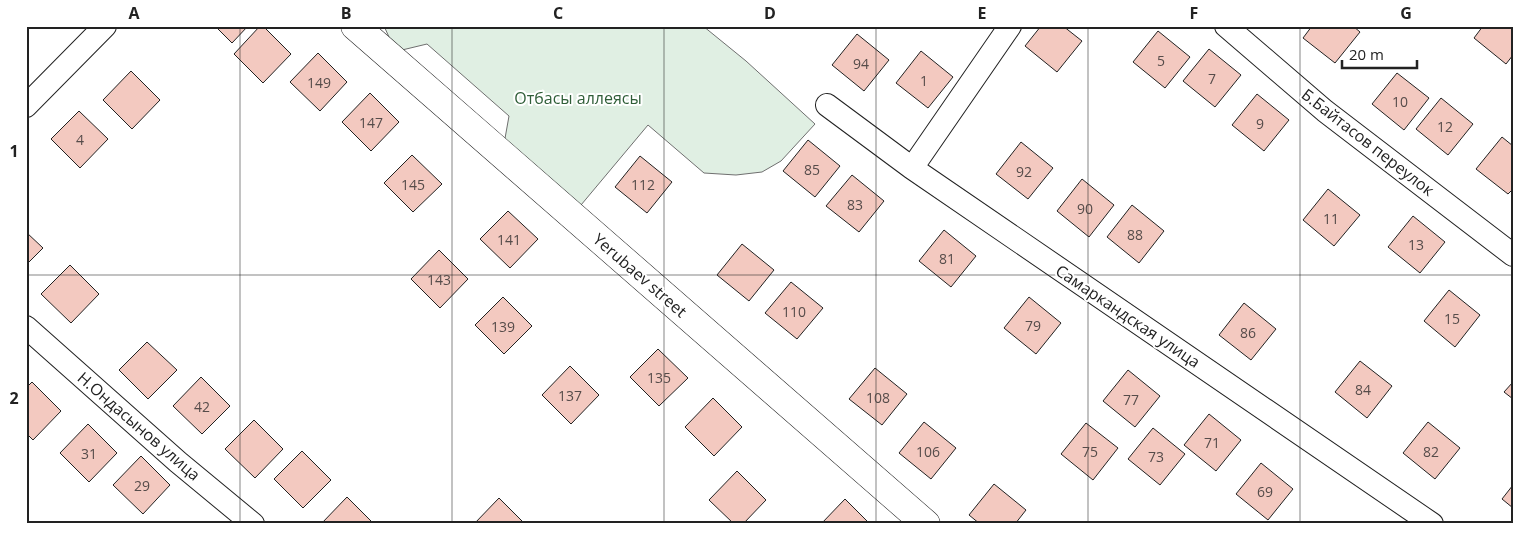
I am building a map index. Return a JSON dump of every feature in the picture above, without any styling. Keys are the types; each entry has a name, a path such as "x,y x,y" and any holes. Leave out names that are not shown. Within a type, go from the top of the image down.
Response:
{"main road":[{"name":"Yerubaev street","path":"355,26 926,524"}],"street":[{"path":"26,106 105,26"},
{"path":"912,168 1010,26"},
{"name":"Б.Байтасов переулок","path":"1226,26 1325,110 1513,255"},
{"name":"Самаркандская улица","path":"827,105 912,168 1432,524"},
{"name":"Н.Ондасынов улица","path":"26,327 178,462 253,524"}],"green space":[{"name":"Отбасы аллеясы","path":"384,26 703,26 746,61 815,124 781,161 762,172 736,175 704,173 648,125 581,205 504,144 509,116 427,44 402,50 389,37"}],"building":[{"path":"215,26 248,26 232,43"},
{"path":"260,26 263,26 291,54 263,83 234,54"},
{"path":"1041,26 1063,26 1082,41 1057,72 1025,46"},
{"path":"1312,26 1353,26 1360,32 1335,63 1303,38"},
{"path":"1483,26 1513,26 1513,55 1506,64 1474,38"},
{"path":"1158,31 1190,57 1165,88 1133,62"},
{"path":"857,34 889,60 864,91 832,65"},
{"path":"1209,49 1241,75 1215,107 1183,81"},
{"path":"921,51 953,77 928,108 896,83"},
{"path":"318,53 347,82 320,111 290,82"},
{"path":"131,71 160,100 132,129 103,100"},
{"path":"1397,73 1429,98 1404,130 1372,104"},
{"path":"370,93 399,122 371,151 342,122"},
{"path":"1257,94 1289,120 1264,151 1232,125"},
{"path":"1441,98 1473,124 1448,155 1416,129"},
{"path":"79,111 108,139 80,168 51,139"},
{"path":"1502,137 1513,146 1513,189 1508,194 1476,169"},
{"path":"808,140 840,166 815,197 783,171"},
{"path":"1021,142 1053,168 1028,199 996,174"},
{"path":"412,155 442,184 413,212 384,183"},
{"path":"640,156 672,182 647,213 615,187"},
{"path":"852,175 884,201 859,232 826,206"},
{"path":"1082,179 1114,205 1089,237 1057,211"},
{"path":"1328,189 1360,215 1334,246 1303,220"},
{"path":"1132,205 1164,231 1139,263 1107,237"},
{"path":"508,211 538,239 510,268 480,239"},
{"path":"1413,216 1445,242 1420,273 1388,247"},
{"path":"944,230 976,256 951,287 919,261"},
{"path":"26,232 43,248 26,265"},
{"path":"742,244 774,270 749,301 717,275"},
{"path":"439,250 468,279 440,308 411,279"},
{"path":"70,265 99,294 71,323 41,294"},
{"path":"791,282 823,308 797,339 765,313"},
{"path":"1449,290 1480,315 1455,347 1424,321"},
{"path":"503,297 532,326 504,354 475,325"},
{"path":"1029,297 1061,323 1036,354 1004,328"},
{"path":"1244,303 1276,329 1251,360 1219,335"},
{"path":"147,342 177,370 148,399 119,370"},
{"path":"658,349 688,378 659,406 630,377"},
{"path":"1360,361 1392,386 1367,418 1335,392"},
{"path":"570,366 599,395 571,424 542,395"},
{"path":"875,368 907,394 882,425 849,399"},
{"path":"1128,370 1160,396 1135,427 1103,401"},
{"path":"201,377 230,406 202,434 173,406"},
{"path":"32,382 61,411 33,440 26,433 26,388"},
{"path":"1513,382 1513,399 1504,392"},
{"path":"713,398 742,427 714,456 685,427"},
{"path":"1209,414 1241,440 1216,471 1184,445"},
{"path":"254,420 283,449 255,478 225,449"},
{"path":"924,422 956,448 931,479 899,453"},
{"path":"1428,422 1460,448 1435,479 1403,453"},
{"path":"1086,423 1118,448 1093,480 1061,454"},
{"path":"88,424 117,453 89,482 60,453"},
{"path":"1153,428 1185,454 1160,485 1128,459"},
{"path":"302,451 331,480 303,508 274,479"},
{"path":"141,456 170,485 143,514 113,485"},
{"path":"1261,463 1293,489 1268,520 1236,494"},
{"path":"737,471 766,500 743,524 734,524 709,500"},
{"path":"994,484 1026,510 1015,524 980,524 969,515"},
{"path":"1513,485 1513,508 1502,499"},
{"path":"347,497 374,524 321,524"},
{"path":"499,498 525,524 474,524"},
{"path":"845,499 870,524 821,524"}]}
